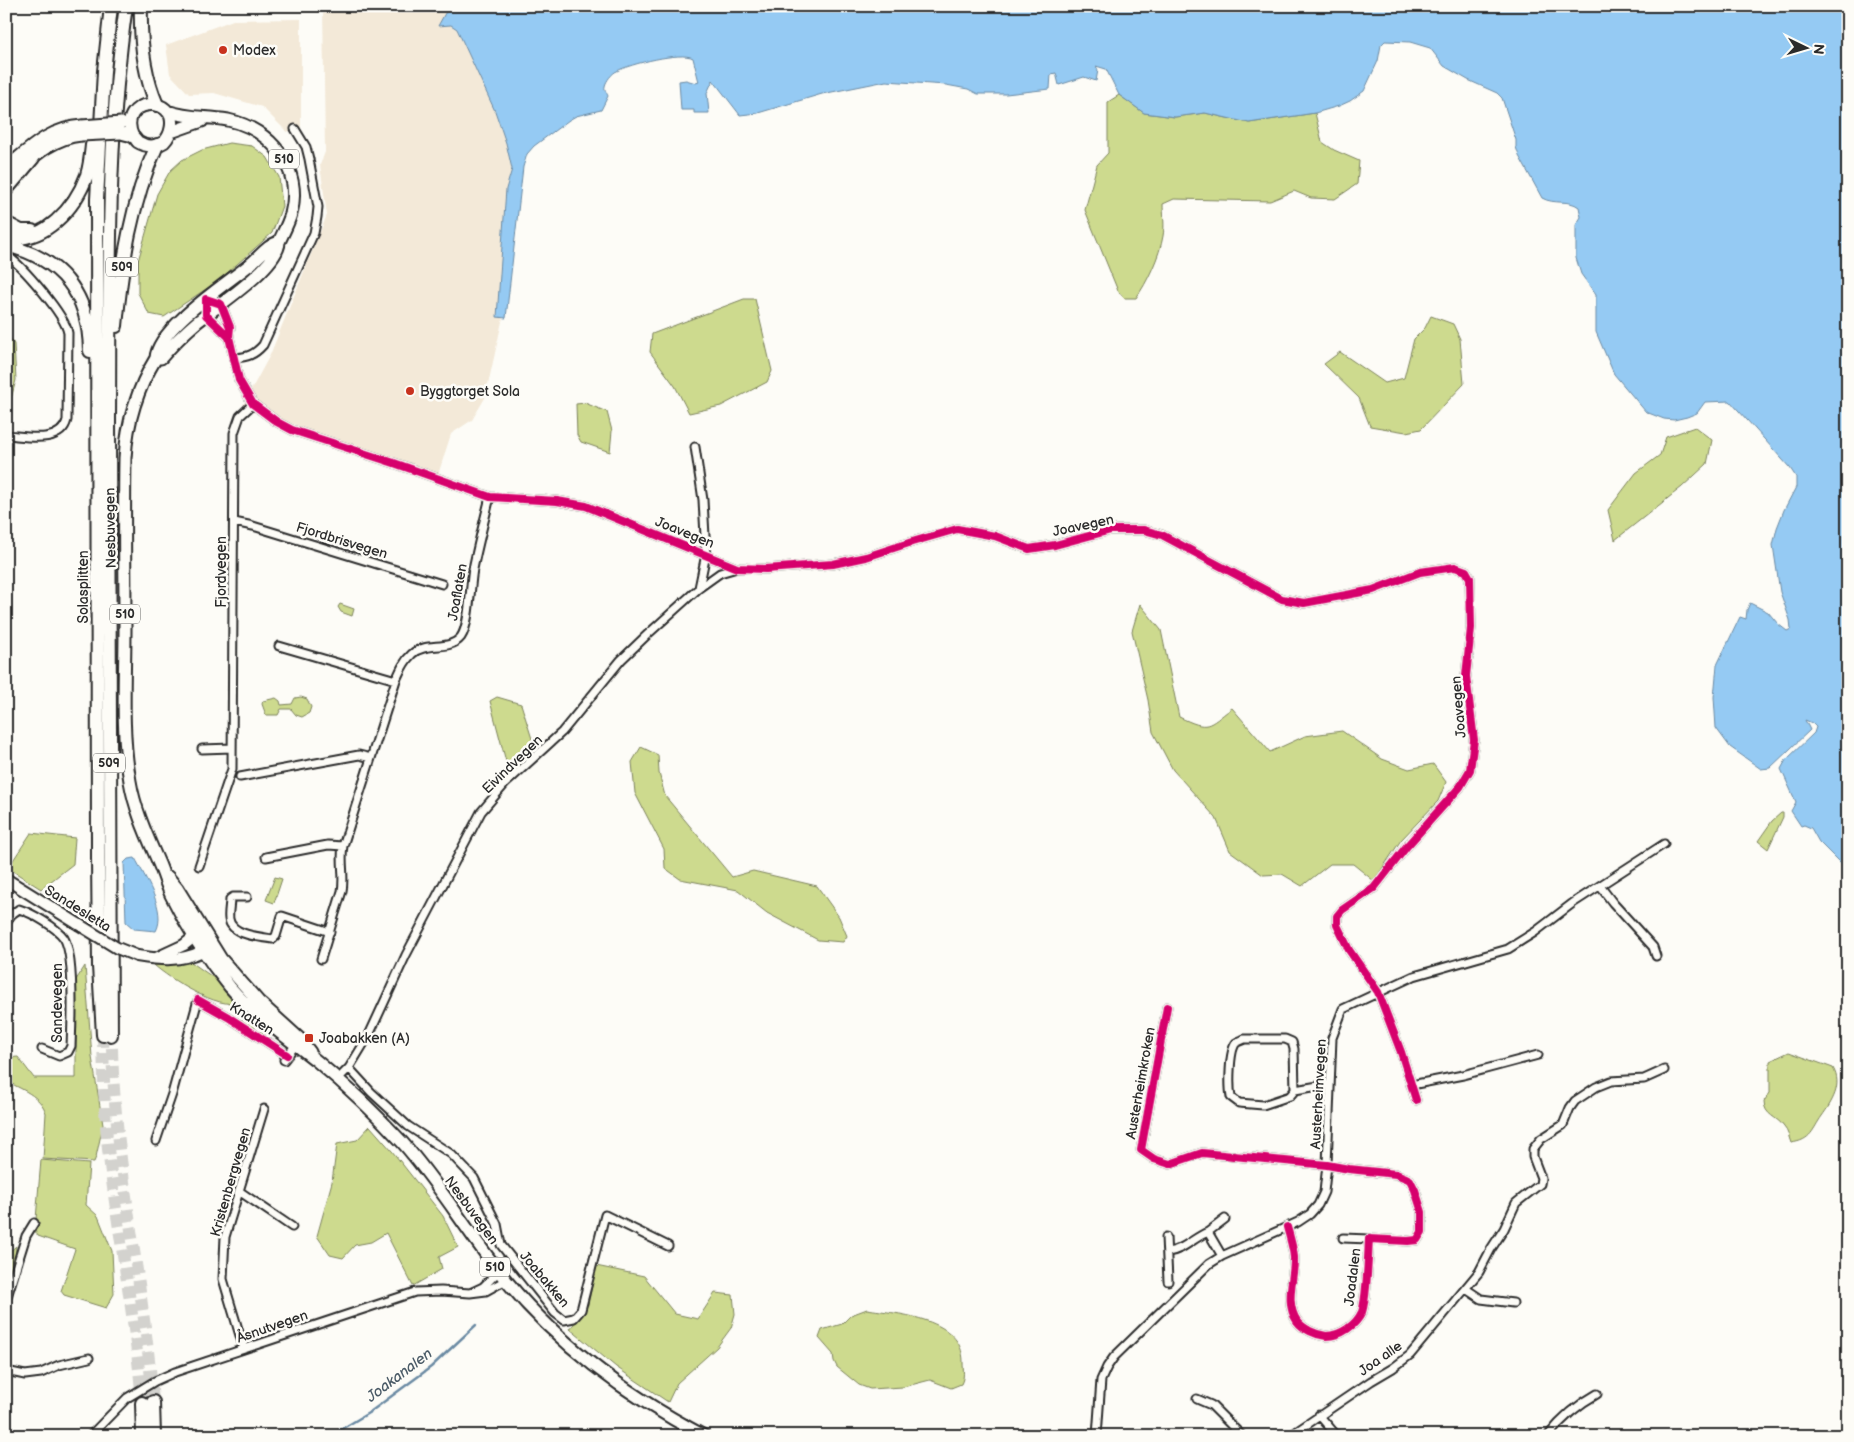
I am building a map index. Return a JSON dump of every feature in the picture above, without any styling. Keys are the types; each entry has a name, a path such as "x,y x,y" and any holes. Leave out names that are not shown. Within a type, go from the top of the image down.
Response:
{"highway":[{"name":"509","path":"6,237 22,239 32,237 65,212 81,188 91,158 95,104 104,71 111,6"},
{"name":"Solasplitten","path":"104,71 97,199 98,927 107,1035 110,205 112,146 126,6"},
{"path":"141,6 140,23 150,91 162,108"},
{"name":"509","path":"110,393 122,265 130,223 157,145"},
{"path":"6,190 33,158"},
{"path":"6,223 21,231 44,229"},
{"name":"509","path":"6,245 43,258 70,283 80,301 86,319 90,344 90,376 97,406"},
{"path":"143,1436 148,1403 154,1436"}],"main road":[{"path":"6,180 46,147 82,130 125,124 141,106 149,104 162,108 172,125 171,132"},
{"name":"510","path":"156,358 156,353 168,334 185,315 252,263 274,243 279,242 291,214 293,196 291,179 286,163 278,150 258,131 227,120 180,116 162,108"},
{"name":"510","path":"157,145 163,142 171,132 212,119"},
{"path":"125,124 133,137 144,145 157,145"},
{"path":"125,124 133,137"},
{"path":"6,168 40,140 52,133 72,126 82,130"},
{"name":"Nesbuvegen","path":"279,242 279,248 264,268 176,341 161,358 156,358 134,404 126,442 124,703 130,782 145,832 162,870 170,894 202,951 232,989 250,1008 297,1042"},
{"name":"Nesbuvegen","path":"162,870 178,888 221,958 297,1042 402,1142 503,1276 536,1313 573,1349 618,1385 682,1425 704,1436"}],"street":[{"path":"234,358 254,355 263,345 314,233 318,207 306,147 295,129"},
{"path":"6,255 18,264 60,315 67,326 68,333 67,420 65,427 55,436 6,436"},
{"path":"221,304 206,299 206,315 229,337"},
{"name":"Joavegen","path":"221,304 230,327 229,337 239,380 254,404 277,422 292,430 490,497 586,506 737,568 766,569 833,564 866,557 958,529 995,536 1029,549 1111,530 1144,530 1162,535 1282,599 1304,603 1373,590 1420,572 1455,567 1466,571 1470,578 1471,587 1471,619 1466,676 1474,740 1470,770 1460,786 1407,846 1374,888 1342,910 1337,916 1337,925 1349,950 1378,992 1401,1052 1416,1100"},
{"name":"Fjordvegen","path":"199,866 230,776 233,759 234,433 240,416 254,404"},
{"path":"695,447 703,500 706,554 699,588"},
{"name":"Joaflaten","path":"321,959 342,891 344,880 341,856 396,680 406,660 412,653 427,647 450,645 462,636 473,570 490,497"},
{"name":"Fjordbrisvegen","path":"234,522 253,526 442,584"},
{"name":"Eivindvegen","path":"337,1080 349,1068 370,1032 406,956 482,812 505,784 534,760 562,732 620,660 699,588 720,573 737,568"},
{"path":"279,646 396,680"},
{"path":"202,749 232,748"},
{"path":"240,777 359,755 371,758"},
{"name":"Austerheimvegen","path":"1097,1436 1101,1380 1114,1357 1198,1274 1222,1256 1287,1228 1310,1214 1318,1205 1324,1192 1327,1165 1332,1038 1342,1009 1414,976 1508,948 1535,932 1573,902 1664,844"},
{"path":"266,857 328,845 344,846"},
{"name":"Sandesletta","path":"6,879 117,948 137,956 174,960 192,956 202,951"},
{"path":"1600,886 1653,947 1656,956"},
{"path":"247,897 233,897 230,899 229,919 231,926 238,931 273,939 276,936 282,916 330,932"},
{"name":"Sandevegen","path":"6,922 19,909 28,911 64,938 67,947 71,964 71,1046 68,1052 59,1056 42,1049"},
{"path":"156,958 184,945 194,938 207,938 202,951"},
{"name":"Knatten","path":"156,1141 172,1094 198,1000 228,1017 286,1057 297,1042"},
{"name":"Austerheimkroken","path":"1167,1007 1141,1150 1154,1159 1170,1164 1202,1153 1327,1165"},
{"path":"1295,1090 1294,1048 1292,1042 1285,1039 1276,1039 1244,1040 1236,1043 1233,1050 1229,1086 1231,1097 1238,1103 1263,1105 1290,1096 1295,1090 1330,1084"},
{"path":"1411,1085 1463,1075 1538,1055"},
{"name":"Joabakken","path":"349,1068 371,1092 408,1126 450,1154 474,1178 496,1224 501,1245 555,1313 564,1320 574,1318 581,1310 604,1214 668,1246"},
{"name":"Joa alle","path":"1290,1436 1410,1355 1479,1272 1504,1229 1516,1203 1540,1184 1540,1178 1533,1157 1536,1144 1564,1125 1570,1108 1575,1101 1596,1087 1611,1081 1644,1078 1664,1070"},
{"name":"Kristenbergvegen","path":"244,1349 223,1279 225,1237 264,1108"},
{"name":"Joadalen","path":"1327,1165 1396,1174 1406,1178 1412,1184 1418,1196 1422,1212 1421,1237 1413,1241 1343,1238"},
{"path":"239,1192 292,1227"},
{"path":"1168,1252 1178,1250 1225,1219"},
{"path":"6,1300 26,1236 34,1222"},
{"name":"Joadalen","path":"1287,1228 1294,1259 1290,1286 1293,1313 1303,1327 1324,1336 1336,1335 1349,1328 1355,1324 1362,1312 1369,1239"},
{"path":"1208,1232 1222,1256"},
{"path":"1166,1237 1168,1281"},
{"path":"470,1293 503,1276"},
{"name":"Åsnutvegen","path":"90,1436 100,1431 127,1398 155,1381 175,1372 415,1292 470,1293 486,1291 503,1276"},
{"path":"1466,1289 1481,1298 1513,1303"},
{"path":"6,1371 25,1375 41,1373 59,1365 90,1358"},
{"path":"1548,1436 1562,1419 1579,1404 1597,1394"},
{"path":"1198,1399 1211,1405 1242,1436"},
{"path":"1319,1415 1337,1436"}],"shaded area":[{"path":"323,6 449,6 439,26 451,25 457,29 495,111 506,143 512,169 506,189 499,290 498,317 503,317 485,398 472,420 451,434 437,478 243,405 270,355 327,215 320,165 325,152"},
{"path":"301,19 301,127 287,132 262,107 214,93 189,94 170,74 166,45 233,20"}],"green space":[{"path":"1119,95 1144,113 1175,117 1205,113 1249,123 1315,113 1322,142 1334,150 1359,161 1357,184 1335,199 1311,198 1294,191 1270,201 1174,199 1163,204 1164,232 1149,277 1136,298 1124,298 1118,291 1085,210 1097,165 1108,153 1108,102"},
{"path":"229,143 252,146 267,157 279,177 282,206 272,233 218,281 164,317 149,314 138,293 138,261 157,194 170,171 182,160 202,150"},
{"path":"744,299 755,299 772,371 767,382 721,406 689,413 675,386 650,352 652,334"},
{"path":"1431,316 1453,324 1460,339 1464,384 1421,429 1406,432 1370,426 1359,398 1324,364 1340,352 1385,383 1404,378 1414,339 1425,328"},
{"path":"6,332 14,344 16,380 9,406 6,408"},
{"path":"585,403 607,412 612,431 610,452 581,442 577,435 576,404"},
{"path":"1695,427 1712,440 1707,464 1682,487 1615,540 1608,510 1636,473 1660,455 1666,437"},
{"path":"340,604 354,609 352,616 341,612 338,607"},
{"path":"1140,604 1161,630 1179,717 1196,724 1207,725 1232,708 1270,752 1305,736 1342,731 1382,759 1409,769 1433,764 1446,782 1438,801 1401,840 1374,881 1353,864 1330,864 1302,886 1282,874 1263,875 1230,851 1216,818 1173,770 1153,732 1148,700 1132,631"},
{"path":"497,697 521,704 533,742 530,757 509,773 490,701"},
{"path":"276,698 280,701 281,705 292,704 295,698 307,699 311,707 309,713 302,717 296,715 291,709 281,709 278,715 266,715 262,704 263,701"},
{"path":"641,747 658,755 659,773 665,796 732,877 753,871 817,886 839,917 847,936 843,942 818,940 767,913 738,890 680,879 665,868 664,849 635,793 632,762"},
{"path":"1783,813 1783,817 1768,849 1758,841 1772,821"},
{"path":"31,833 75,838 73,864 41,889 8,868"},
{"path":"275,877 282,879 274,903 266,900"},
{"path":"191,962 221,983 239,1002 230,1004 207,998 182,985 154,965"},
{"path":"85,966 92,1057 103,1125 94,1162 43,1159 46,1113 40,1102 35,1098 6,1081 6,1058 18,1057 34,1078 76,1078 74,983"},
{"path":"236,1018 248,1020 256,1026 255,1028 259,1032 261,1030 275,1043"},
{"path":"1789,1052 1833,1068 1837,1081 1833,1099 1811,1134 1798,1142 1791,1143 1781,1123 1766,1110 1764,1101 1770,1093 1770,1061"},
{"path":"370,1126 443,1216 458,1247 439,1257 442,1269 413,1286 386,1233 371,1242 355,1245 343,1258 330,1255 317,1236 332,1182 337,1144 357,1140"},
{"path":"41,1160 89,1164 86,1205 98,1216 112,1251 114,1294 106,1308 64,1295 61,1291 75,1249 38,1236 35,1231"},
{"path":"16,1246 14,1269 6,1293 6,1255"},
{"path":"596,1266 644,1276 675,1314 698,1319 715,1293 733,1295 735,1314 731,1328 717,1347 677,1383 668,1402 616,1367 570,1329 588,1305"},
{"path":"867,1309 911,1316 941,1327 952,1336 960,1347 963,1362 961,1384 951,1388 930,1380 903,1387 870,1389 859,1385 837,1367 833,1354 819,1338 822,1330 842,1324 851,1315"}],"water":[{"path":"449,6 1848,6 1848,871 1819,842 1811,828 1804,825 1801,826 1791,811 1796,802 1781,769 1786,760 1814,733 1816,727 1805,720 1810,730 1770,768 1761,769 1730,747 1716,728 1714,697 1717,665 1740,617 1746,619 1750,603 1768,612 1787,631 1791,629 1790,620 1780,592 1773,545 1784,510 1796,487 1796,477 1730,401 1705,402 1697,413 1674,420 1664,419 1646,412 1614,374 1596,332 1596,295 1581,274 1576,258 1576,225 1581,217 1579,207 1571,203 1542,198 1519,156 1516,140 1502,98 1497,93 1468,80 1444,66 1430,48 1410,42 1385,41 1381,45 1378,61 1364,91 1350,101 1315,113 1249,123 1205,113 1175,117 1144,113 1119,95 1106,69 1096,66 1098,70 1096,81 1084,77 1059,85 1056,73 1051,74 1050,89 1006,94 978,94 968,89 946,85 886,81 822,94 758,113 740,115 713,80 707,93 709,113 694,113 694,110 681,110 679,81 699,82 693,58 687,56 667,57 633,65 611,75 605,87 608,96 601,110 576,116 569,120 534,146 527,154 523,167 506,318 497,317 506,189 512,169 506,143 495,111 457,29 451,25 438,26"},
{"path":"135,858 157,904 159,923 156,931 134,929 126,922 124,863 128,859"}],"waterway":[{"name":"Joakanalen","path":"330,1436 370,1412 431,1367 476,1325"}],"tunnel":[{"path":"103,1035 108,1149 136,1343 142,1403"},
{"path":"112,1048 118,1137 149,1358 153,1402"}],"cycle path":[{"path":"229,337 206,315 206,299 221,304 230,327 229,337 239,380 253,404 277,422 292,430 490,497 557,501 586,506 737,568 766,569 833,564 866,557 957,529 995,536 1029,549 1055,545 1111,530 1144,530 1162,535 1282,599 1304,603 1373,590 1420,572 1455,567 1466,571 1470,578 1471,628 1466,676 1474,740 1470,770 1460,787 1407,846 1374,888 1342,910 1337,916 1337,925 1349,950 1378,992 1401,1052 1416,1100"},
{"path":"198,1000 287,1055"},
{"path":"1167,1007 1141,1150 1154,1159 1170,1164 1202,1153 1327,1165 1396,1174 1410,1180 1422,1212 1422,1232 1417,1240 1369,1239 1366,1287 1362,1312 1347,1329 1332,1336 1314,1333 1306,1329 1297,1321 1293,1314 1291,1289 1294,1257 1287,1227"}],"place":[{"name":"Modex","path":"223,50"},
{"name":"Byggtorget Sola","path":"410,391"},
{"name":"Joabakken (A)","path":"309,1038"}]}
